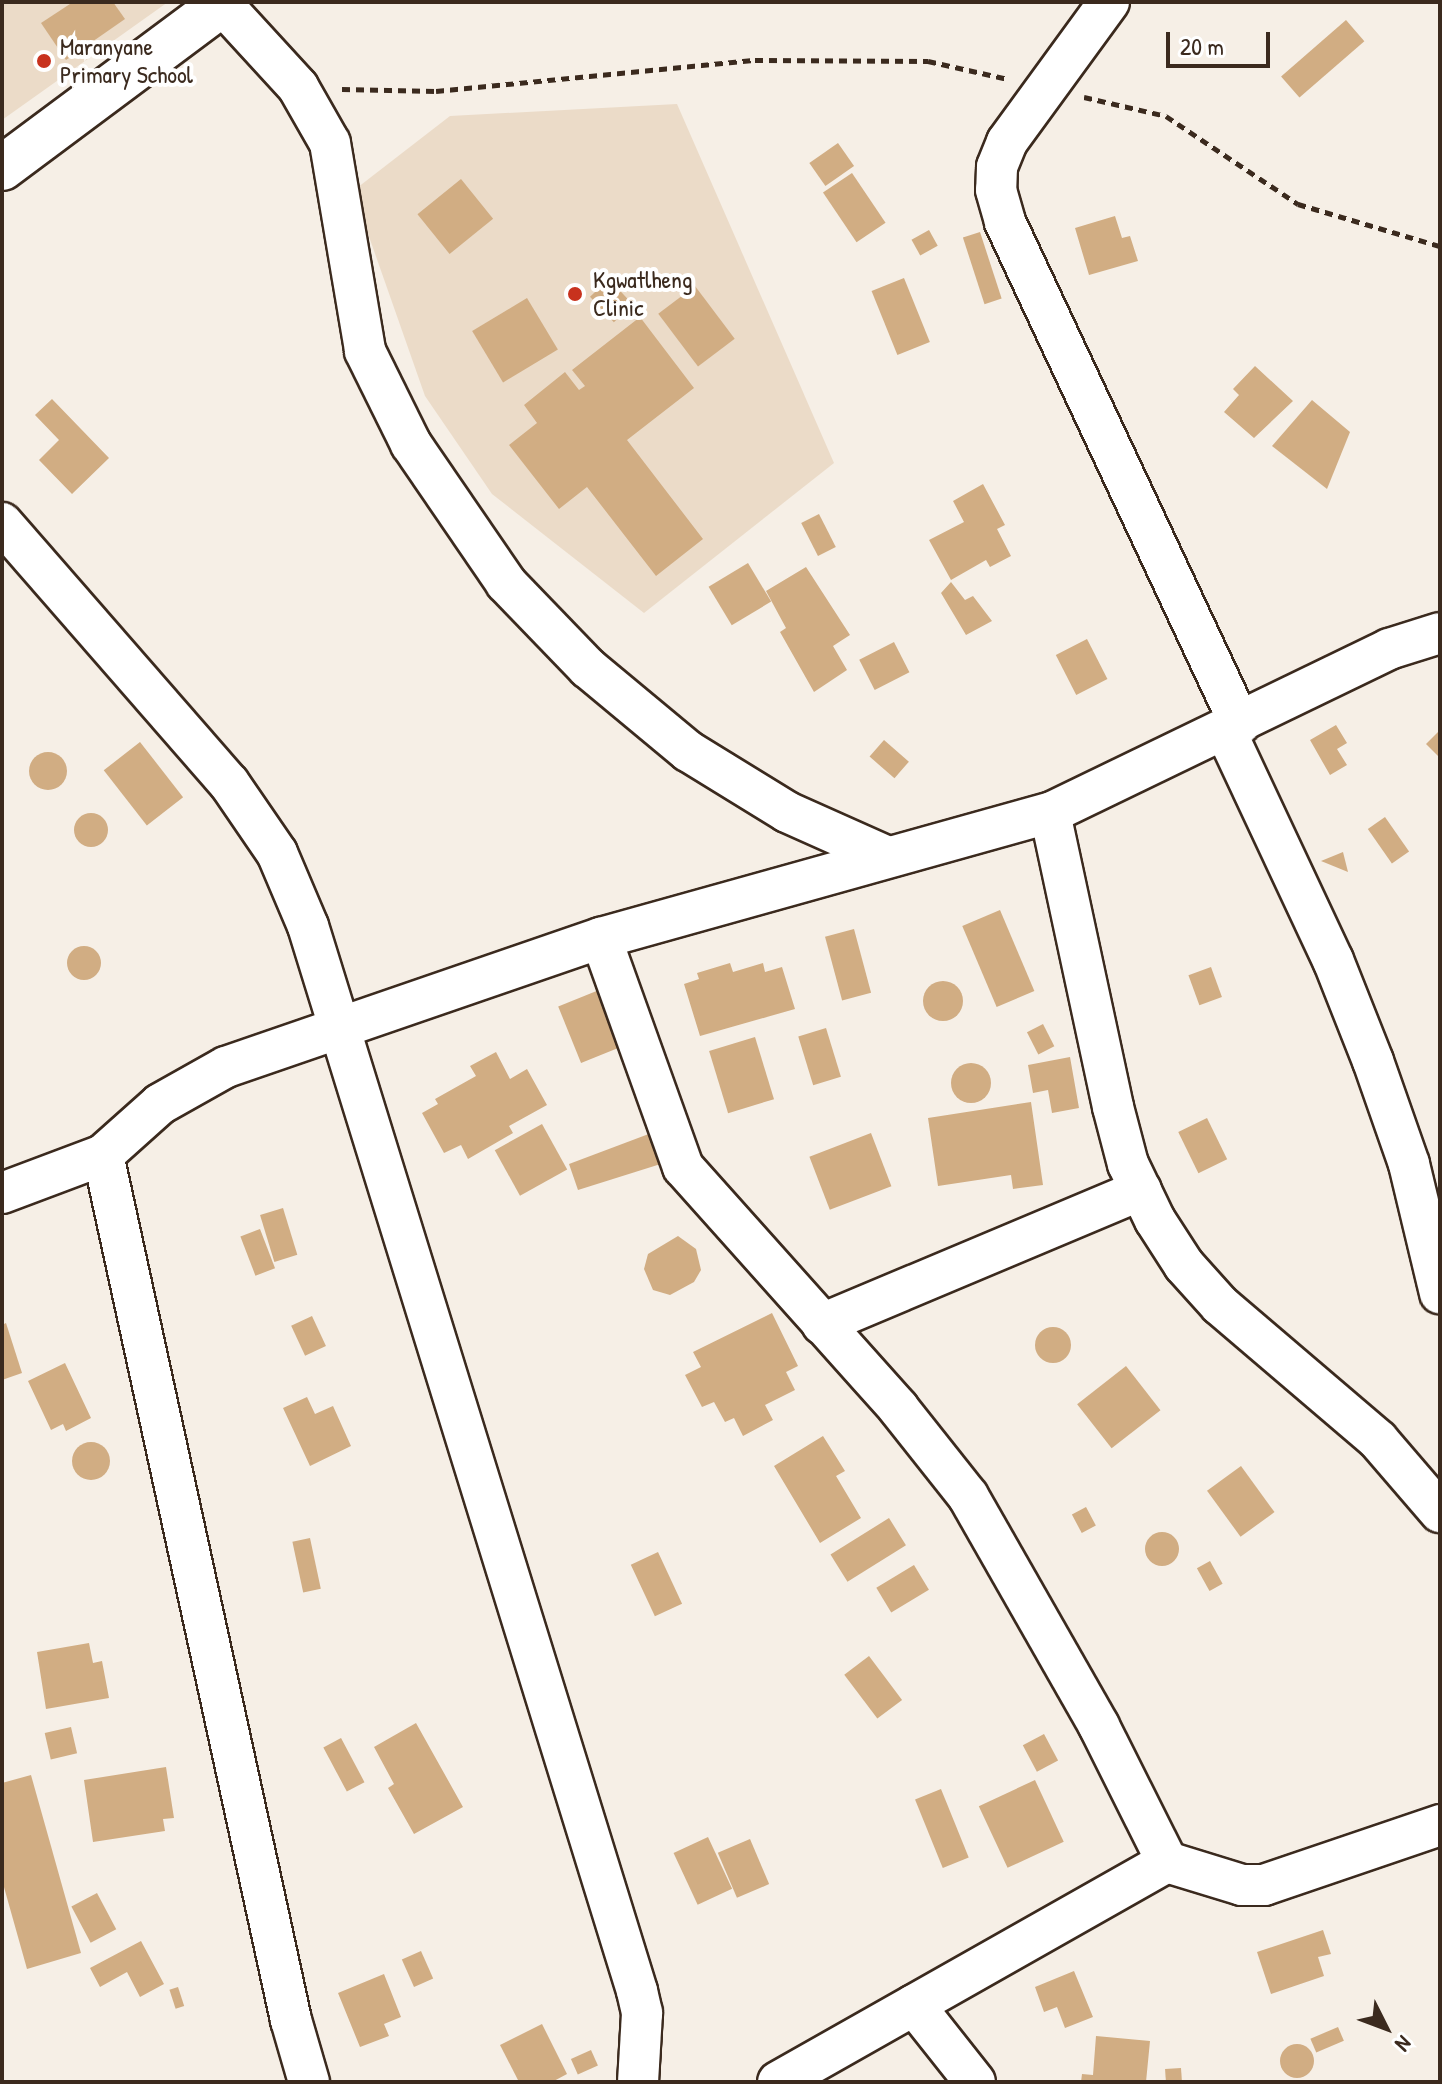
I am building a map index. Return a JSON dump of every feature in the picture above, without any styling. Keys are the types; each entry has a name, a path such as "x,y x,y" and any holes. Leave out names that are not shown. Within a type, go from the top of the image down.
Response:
{"street":[{"path":"1109,2 1007,142 997,167 996,190 1005,222 1233,728 1333,960 1409,1164 1440,1293"},
{"path":"2,168 224,3 298,87 330,143 354,269 358,323 375,377 411,444 506,583 588,668 688,751 787,812 888,857"},
{"path":"2,523 175,716 255,818 277,853 308,926 637,1991 642,2013 638,2082"},
{"path":"2,1193 103,1155 160,1104 226,1067 339,1024 601,938 1050,813 1233,728 1389,649 1440,633"},
{"path":"1050,813 1113,1107 1141,1190 1184,1265 1220,1305 1378,1440 1440,1512"},
{"path":"601,938 683,1167 899,1409 968,1496 1084,1699 1167,1862 1242,1885 1264,1885 1440,1825"},
{"path":"103,1155 291,2020 309,2082"},
{"path":"822,1324 1141,1190"},
{"path":"778,2082 1167,1862"},
{"path":"914,2005 975,2082"}],"path":[{"path":"298,87 436,91 787,60 928,61 1166,116 1298,204 1440,246"}],"shaded area":[{"name":"Maranyane Primary School","path":"2,2 168,2 2,120"},
{"name":"Kgwatlheng Clinic","path":"677,104 834,463 644,613 492,494 425,396 353,191 450,116"}],"building":[{"path":"73,2 113,2 125,19 66,60 41,23"},
{"path":"1346,20 1364,41 1299,98 1281,76"},
{"path":"838,143 854,166 825,186 809,163"},
{"path":"852,173 886,223 857,242 823,193"},
{"path":"461,179 493,219 450,254 417,214"},
{"path":"1115,216 1122,238 1130,236 1138,261 1089,275 1075,228"},
{"path":"929,230 938,246 920,255 912,240"},
{"path":"980,232 1002,299 985,304 963,238"},
{"path":"904,278 930,342 897,355 872,291"},
{"path":"609,279 633,305 614,322 590,297"},
{"path":"695,286 735,339 698,366 658,314"},
{"path":"527,298 558,349 503,382 472,331"},
{"path":"640,317 694,388 627,440 703,539 656,576 587,487 559,509 509,445 537,423 524,405 565,372 579,390 585,386 572,370"},
{"path":"1255,366 1293,401 1254,438 1224,412 1239,395 1233,389"},
{"path":"52,399 109,458 72,494 39,460 59,440 35,415"},
{"path":"1312,400 1350,432 1327,489 1272,446"},
{"path":"983,484 1005,525 997,529 1011,556 990,567 986,560 951,580 929,540 964,522 953,501"},
{"path":"819,514 836,547 818,556 801,523"},
{"path":"748,563 771,602 732,625 709,587"},
{"path":"806,567 850,635 833,646 847,670 814,692 780,632 786,628 766,591"},
{"path":"951,582 965,600 973,596 992,621 966,635 941,593"},
{"path":"1087,639 1107,679 1076,695 1056,655"},
{"path":"894,642 909,672 875,690 859,660"},
{"path":"1336,725 1347,743 1337,749 1347,765 1330,775 1310,740"},
{"path":"1440,730 1440,758 1426,744"},
{"path":"884,740 909,762 894,778 870,757"},
{"path":"140,742 183,797 147,825 104,770"},
{"path":"48,752 61,758 67,771 61,784 48,790 35,784 29,771 35,758"},
{"path":"91,813 103,818 108,830 103,842 91,847 79,842 74,830 79,818"},
{"path":"1385,817 1409,851 1392,863 1368,829"},
{"path":"1343,852 1348,872 1321,861"},
{"path":"1000,910 1034,991 997,1007 962,926"},
{"path":"854,929 871,993 842,1001 825,937"},
{"path":"84,946 96,951 101,963 96,975 84,980 72,975 67,963 72,951"},
{"path":"730,963 733,972 763,963 765,972 782,967 795,1009 700,1036 684,984 699,979 697,973"},
{"path":"1211,967 1222,997 1199,1005 1188,975"},
{"path":"943,981 957,987 963,1001 957,1015 943,1021 929,1015 923,1001 929,987"},
{"path":"599,990 622,1047 581,1063 558,1006"},
{"path":"1043,1024 1054,1046 1038,1054 1027,1032"},
{"path":"826,1028 841,1077 813,1085 798,1036"},
{"path":"755,1037 774,1099 728,1113 709,1051"},
{"path":"496,1052 510,1079 527,1069 547,1105 509,1126 513,1133 468,1159 461,1145 444,1153 422,1113 438,1104 435,1099 476,1076 470,1066"},
{"path":"1070,1057 1079,1108 1052,1113 1048,1090 1033,1093 1028,1065"},
{"path":"971,1063 985,1069 991,1083 985,1097 971,1103 957,1097 951,1083 957,1069"},
{"path":"1031,1102 1043,1185 1013,1189 1011,1175 938,1186 928,1118"},
{"path":"1207,1118 1227,1159 1198,1173 1178,1132"},
{"path":"542,1124 567,1169 520,1196 495,1150"},
{"path":"654,1132 667,1162 578,1190 569,1164"},
{"path":"871,1133 891,1186 830,1210 809,1157"},
{"path":"283,1208 297,1255 274,1262 260,1215"},
{"path":"260,1229 275,1268 255,1276 240,1237"},
{"path":"678,1236 696,1249 701,1270 694,1282 670,1295 653,1290 644,1269 648,1254"},
{"path":"772,1313 798,1366 786,1372 795,1390 765,1405 773,1420 743,1436 734,1418 725,1422 714,1402 702,1407 685,1375 701,1367 693,1352"},
{"path":"312,1316 326,1346 305,1356 291,1326"},
{"path":"6,1323 22,1373 2,1380 2,1325"},
{"path":"1053,1327 1066,1332 1071,1345 1066,1358 1053,1363 1040,1358 1035,1345 1040,1332"},
{"path":"65,1363 91,1418 66,1431 63,1424 51,1430 28,1381"},
{"path":"1126,1366 1160,1410 1112,1448 1077,1404"},
{"path":"307,1397 315,1414 333,1406 351,1446 310,1466 283,1408"},
{"path":"823,1436 845,1471 836,1476 861,1518 820,1543 774,1466"},
{"path":"91,1442 105,1447 110,1461 105,1475 91,1480 77,1475 72,1461 77,1447"},
{"path":"1241,1466 1275,1512 1241,1537 1207,1491"},
{"path":"1086,1507 1096,1526 1082,1533 1072,1515"},
{"path":"889,1518 906,1545 847,1582 830,1555"},
{"path":"1162,1532 1174,1537 1179,1549 1174,1561 1162,1566 1150,1561 1145,1549 1150,1537"},
{"path":"310,1538 321,1589 303,1593 292,1542"},
{"path":"658,1552 682,1604 655,1616 631,1565"},
{"path":"1210,1561 1223,1584 1209,1591 1197,1568"},
{"path":"914,1565 929,1590 891,1613 876,1588"},
{"path":"89,1643 93,1663 102,1661 109,1698 46,1709 37,1652"},
{"path":"869,1656 902,1700 877,1719 844,1675"},
{"path":"416,1723 463,1807 414,1834 388,1788 394,1784 374,1747"},
{"path":"71,1727 77,1753 51,1759 45,1733"},
{"path":"1044,1734 1058,1760 1037,1772 1023,1745"},
{"path":"341,1738 364,1782 347,1792 323,1747"},
{"path":"166,1767 174,1818 163,1819 165,1831 93,1842 84,1780"},
{"path":"31,1775 81,1953 27,1969 2,1880 2,1783"},
{"path":"1035,1780 1064,1842 1008,1868 979,1806"},
{"path":"941,1789 969,1858 943,1868 915,1799"},
{"path":"708,1837 732,1889 698,1905 674,1853"},
{"path":"750,1839 769,1884 737,1898 718,1853"},
{"path":"97,1893 116,1929 91,1943 71,1907"},
{"path":"1323,1930 1331,1954 1318,1957 1324,1976 1271,1994 1257,1952"},
{"path":"141,1941 164,1984 140,1997 127,1972 100,1987 90,1968"},
{"path":"421,1951 433,1978 414,1987 402,1960"},
{"path":"1074,1971 1093,2017 1065,2028 1057,2007 1044,2012 1035,1987"},
{"path":"384,1974 401,2017 384,2024 389,2036 360,2047 338,1993"},
{"path":"178,1987 184,2006 176,2009 169,1990"},
{"path":"542,2024 567,2074 552,2082 519,2082 500,2045"},
{"path":"1338,2027 1344,2041 1316,2053 1310,2039"},
{"path":"1096,2036 1150,2041 1146,2082 1081,2082 1082,2074 1093,2075"},
{"path":"1297,2044 1309,2049 1314,2061 1309,2073 1297,2078 1285,2073 1280,2061 1285,2049"},
{"path":"591,2050 598,2066 578,2074 571,2059"},
{"path":"1181,2068 1182,2082 1166,2082 1165,2069"}],"place":[{"name":"Maranyane Primary School","path":"44,61"},
{"name":"Kgwatlheng Clinic","path":"575,294"}]}
